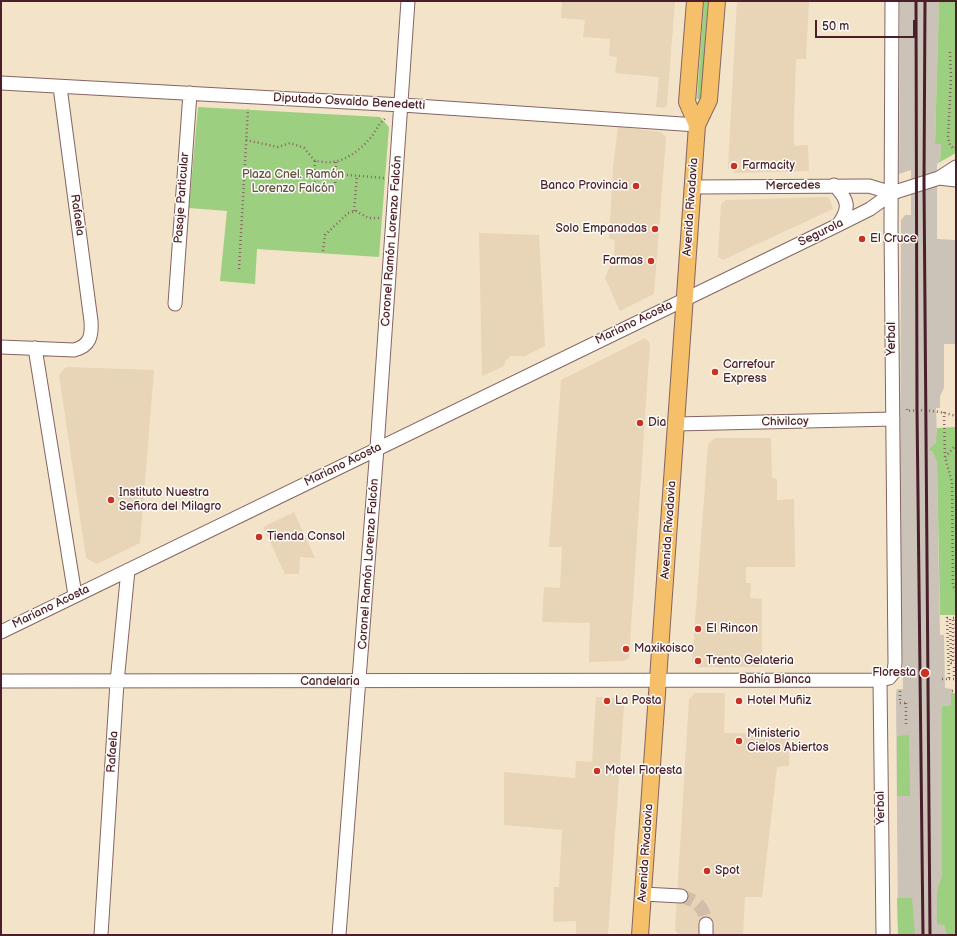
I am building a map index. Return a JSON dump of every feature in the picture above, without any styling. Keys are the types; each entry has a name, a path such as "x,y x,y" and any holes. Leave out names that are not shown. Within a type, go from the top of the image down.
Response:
{"main road":[{"name":"Avenida Rivadavia","path":"695,1 687,102 697,125"},
{"name":"Avenida Rivadavia","path":"640,935 697,125 709,100 717,1"}],"street":[{"name":"Coronel Ramón Lorenzo Falcón","path":"339,935 360,682 394,219 408,1"},
{"name":"Yerbal","path":"883,935 886,678 894,672 895,663 892,1"},
{"name":"Diputado Osvaldo Benedetti","path":"1,83 402,105 697,125"},
{"name":"Rafaela","path":"35,348 74,350 81,348 88,342 91,336 92,321 60,87"},
{"name":"Pasaje Particular","path":"174,304 190,93"},
{"name":"Segurola","path":"684,298 870,209 892,193 939,178 956,167"},
{"path":"939,178 956,180"},
{"path":"834,185 843,195 847,205 845,216 838,225"},
{"name":"Mercedes","path":"693,186 869,186 892,193"},
{"name":"Mariano Acosta","path":"1,632 684,298"},
{"path":"1,347 35,348 75,595"},
{"name":"Chivilcoy","path":"676,424 893,414"},
{"name":"Rafaela","path":"101,935 117,682 128,570"},
{"name":"Bahía Blanca","path":"659,681 886,678"},
{"name":"Candelaria","path":"1,681 659,681"},
{"path":"643,894 681,896"}],"path":[{"path":"950,52 951,78 948,138 950,145 954,149 956,148"},
{"path":"239,269 249,96"},
{"path":"246,140 278,147 290,143 304,148 315,160 336,162 362,147 372,136 378,124 402,105"},
{"path":"315,160 314,185 335,186 336,162"},
{"path":"335,174 396,179"},
{"path":"354,211 357,176"},
{"path":"323,251 325,235 348,213 354,211 368,218 394,219"},
{"path":"893,414 907,409 907,411 925,409 944,412 956,416"},
{"path":"944,412 945,457 952,482 953,586 956,591"},
{"path":"945,457 956,445"},
{"path":"942,679 949,679 954,679 954,668 956,667 956,618 953,618 953,664 951,663 950,618 947,618 949,679"},
{"path":"952,691 956,690"},
{"path":"900,691 900,703 905,703 906,724 909,724"}],"shaded area":[{"path":"562,1 675,1 667,105 664,108 656,107 659,77 615,73 617,57 609,56 610,39 583,37 585,20 561,18"},
{"path":"737,1 809,1 806,59 796,59 794,146 808,145 809,171 735,173 728,168"},
{"path":"900,1 939,1 935,143 941,144 940,162 937,164 937,239 956,240 956,344 944,344 944,388 940,396 940,408 936,408 937,438 932,451 937,462 940,635 944,635 945,688 952,689 951,705 942,706 943,875 937,890 946,935 898,935 896,694 897,689 903,689 900,502 901,220 905,215 911,215 911,170 899,174"},
{"path":"618,127 661,132 666,137 654,294 620,311 605,278 614,256 615,240 609,239 613,167"},
{"path":"829,197 833,209 723,260 718,257 721,204 726,200"},
{"path":"479,233 539,235 545,346 525,356 511,356 505,361 504,366 482,376"},
{"path":"645,338 650,343 629,658 624,661 589,662 590,623 542,622 544,587 560,588 562,547 549,547 561,380"},
{"name":"Instituto Nuestra Señora del Milagro","path":"66,367 154,370 140,543 97,564 86,558 59,375"},
{"path":"715,438 771,438 772,478 777,479 777,500 794,499 795,567 746,567 746,583 751,583 750,598 762,599 762,667 698,667 692,662 708,444"},
{"path":"294,512 315,558 300,557 299,574 285,574 263,527"},
{"path":"695,693 725,693 724,733 790,734 789,766 777,767 762,897 745,897 743,935 679,935 675,930 689,699"},
{"path":"596,697 615,698 624,706 608,934 576,935 576,921 553,922 554,887 559,887 562,830 504,825 504,772 575,778 576,761 592,762"}],"green space":[{"path":"704,1 708,1 701,99 697,99"},
{"path":"939,1 956,1 956,153 940,162 941,144 935,144"},
{"name":"Plaza Cnel. Ramón Lorenzo Falcón","path":"198,107 380,117 389,127 379,257 257,249 255,284 220,281 227,211 189,208"},
{"path":"956,427 956,615 940,615 937,462 932,451 929,450 936,442 937,428"},
{"path":"951,693 956,693 956,935 946,935 944,925 937,924 937,890 942,876 942,706 951,705"},
{"path":"909,735 910,796 897,796 897,736"},
{"path":"897,898 912,898 915,935 898,935"}],"tunnel":[{"path":"681,896 692,900 702,909 706,924"}],"railway":[{"path":"916,1 917,409 923,935"},
{"path":"925,1 924,183 930,935"}],"place":[{"name":"Farmacity","path":"734,166"},
{"name":"Banco Provincia","path":"636,186"},
{"name":"Solo Empanadas","path":"655,229"},
{"name":"El Cruce","path":"862,239"},
{"name":"Farmas","path":"651,261"},
{"name":"Carrefour Express","path":"715,372"},
{"name":"Dia","path":"640,423"},
{"name":"Instituto Nuestra Señora del Milagro","path":"111,500"},
{"name":"Tienda Consol","path":"259,537"},
{"name":"El Rincon","path":"698,629"},
{"name":"Maxikoisco","path":"626,649"},
{"name":"Trento Gelateria","path":"698,661"},
{"name":"Floresta","path":"925,673"},
{"name":"La Posta","path":"607,701"},
{"name":"Hotel Muñiz","path":"739,701"},
{"name":"Ministerio Cielos Abiertos","path":"739,741"},
{"name":"Motel Floresta","path":"597,771"},
{"name":"Spot","path":"707,871"}]}
